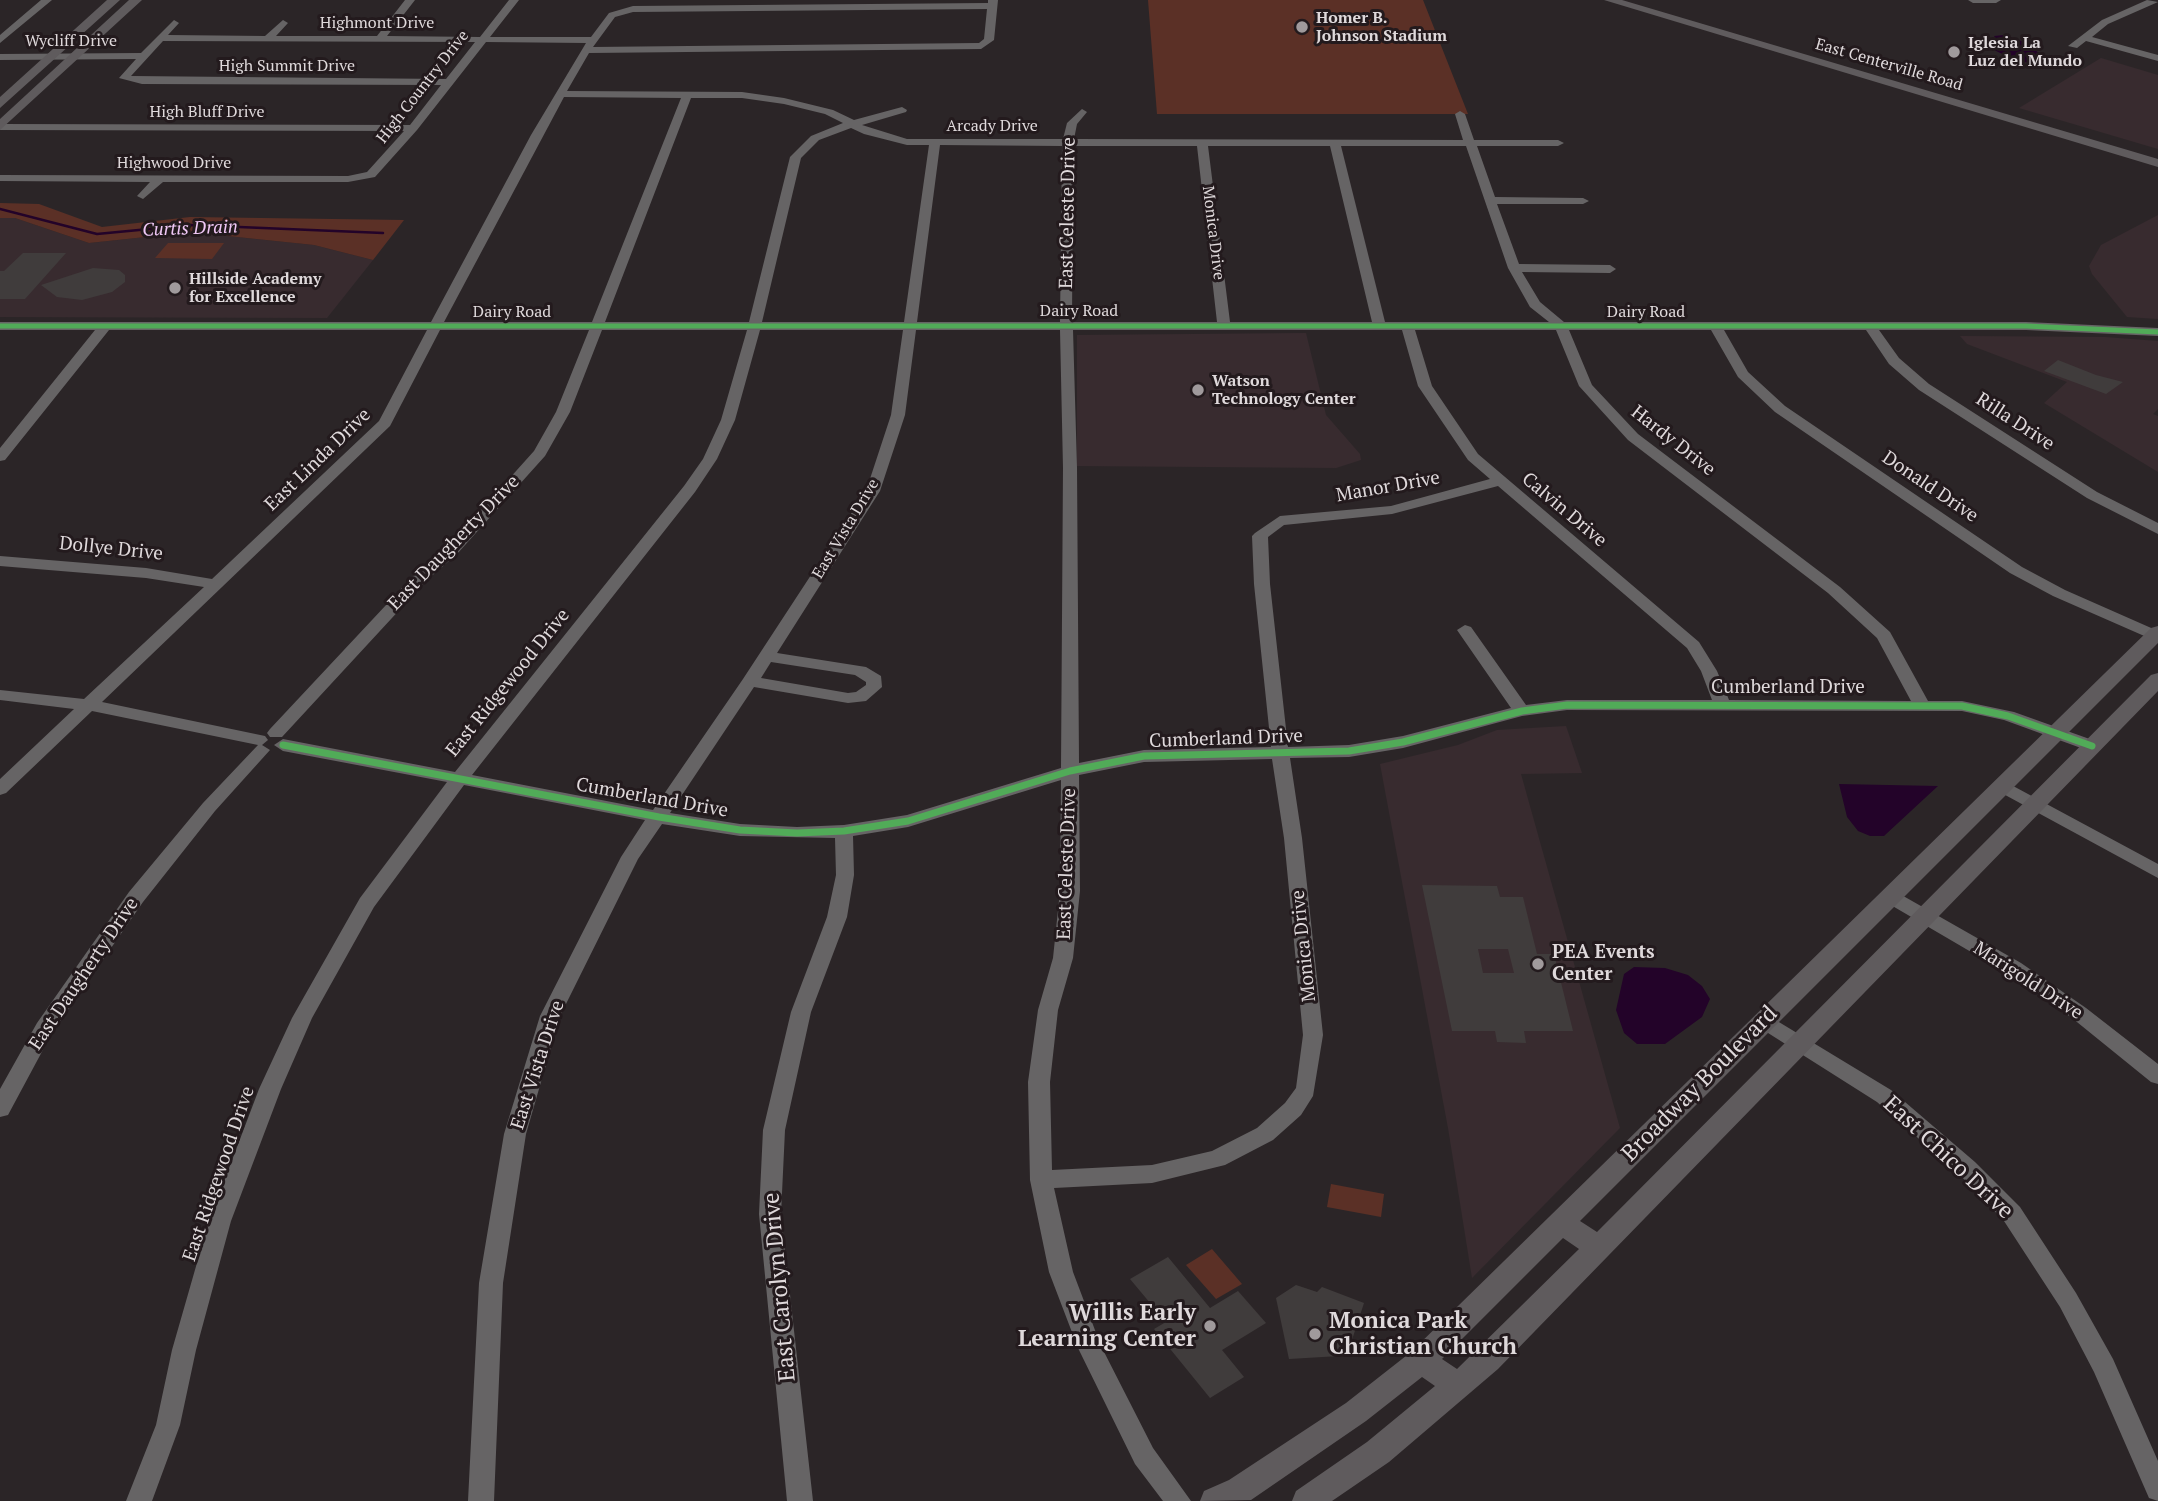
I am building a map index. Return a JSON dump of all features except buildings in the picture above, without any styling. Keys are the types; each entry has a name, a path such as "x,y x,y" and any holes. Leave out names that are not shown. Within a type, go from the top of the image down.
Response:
{"main road":[{"path":"0,104 114,0"},
{"path":"0,127 136,0"},
{"name":"East Centerville Road","path":"1623,1 2061,130 2158,155"},
{"name":"East Centerville Road","path":"2061,130 2158,163"},
{"name":"Broadway Boulevard","path":"1215,1501 1240,1490 1356,1412 1421,1361 2157,635"},
{"name":"Broadway Boulevard","path":"1307,1501 1378,1452 1488,1360 1597,1246 2158,680"},
{"path":"1560,1222 1597,1246"},
{"path":"1421,1361 1459,1386"}],"street":[{"path":"0,40 47,0"},
{"path":"380,38 410,0"},
{"name":"High Country Drive","path":"348,179 371,175 413,128 513,0"},
{"path":"1974,0 1996,0"},
{"path":"738,5 992,3"},
{"name":"Highmont Drive","path":"160,38 380,38 590,45 971,47 981,46 989,40 992,3"},
{"path":"2073,46 2114,17 2153,4"},
{"name":"East Linda Drive","path":"0,789 385,424 560,94 612,15 633,9 738,5"},
{"path":"142,56 174,23"},
{"path":"268,38 283,23"},
{"path":"2086,37 2158,58"},
{"name":"Wycliff Drive","path":"0,57 142,56"},
{"name":"High Summit Drive","path":"142,56 124,78 142,81 450,82"},
{"name":"Arcady Drive","path":"560,94 742,95 784,101 829,112 891,140 1558,143"},
{"name":"East Daugherty Drive","path":"279,739 422,576 452,551 540,453 563,412 599,325 687,95"},
{"name":"East Ridgewood Drive","path":"139,1501 168,1425 184,1350 220,1221 270,1090 302,1018 367,903 460,778 690,489 710,459 729,420 796,157 815,138 902,110"},
{"name":"East Celeste Drive","path":"1082,112 1072,123 1068,142 1066,325 1070,468 1069,905 1063,958 1048,1010 1039,1082 1041,1180 1062,1272 1090,1348 1144,1456 1178,1501"},
{"name":"Hardy Drive","path":"1460,114 1514,268 1535,304 1561,326 1586,386 1633,437 1834,590 1884,635 1922,705"},
{"name":"High Bluff Drive","path":"0,127 413,128"},
{"name":"East Vista Drive","path":"481,1501 491,1283 515,1134 550,1016 630,857 767,656 873,491 898,415 934,142"},
{"name":"Monica Drive","path":"1202,142 1224,325"},
{"path":"1335,142 1379,326"},
{"name":"Highwood Drive","path":"0,178 348,179"},
{"path":"143,196 159,179"},
{"path":"1491,201 1583,201"},
{"path":"1514,268 1610,269"},
{"name":"Dairy Road","path":"0,326 2032,326 2158,332"},
{"path":"0,457 104,326"},
{"name":"Calvin Drive","path":"1407,326 1424,386 1473,457 1693,645 1709,671 1722,704"},
{"name":"Donald Drive","path":"1715,326 1743,374 1780,409 2016,569 2059,593 2157,635"},
{"name":"Rilla Drive","path":"1870,326 1894,361 1924,387 2092,495 2158,529"},
{"name":"Manor Drive","path":"1280,521 1392,510 1500,481"},
{"name":"Monica Drive","path":"1041,1180 1152,1174 1217,1159 1265,1133 1293,1109 1306,1090 1313,1035 1293,838 1280,753 1262,584 1261,536 1280,521"},
{"name":"Dollye Drive","path":"0,561 146,573 217,584"},
{"path":"1465,630 1522,711"},
{"path":"750,681 848,698 860,697 874,687 875,680 860,671 767,656"},
{"path":"0,695 90,705 260,745 279,739"},
{"name":"Cumberland Drive","path":"279,739 460,778 740,831 844,831 908,821 1070,771 1144,756 1349,751 1403,742 1522,711 1567,705 1922,705 1974,709 2008,716 2092,746"},
{"name":"East Daugherty Drive","path":"0,1109 44,1028 136,897 260,745"},
{"path":"2002,786 2158,872"},
{"name":"East Carolyn Drive","path":"800,1501 770,1214 774,1130 801,1012 837,917 845,875 844,831"},
{"name":"Marigold Drive","path":"1891,896 2014,968 2079,1013 2158,1076"},
{"name":"East Chico Drive","path":"1764,1021 1884,1096 1967,1168 2012,1214 2067,1300 2104,1367 2158,1490"}],"shaded area":[{"path":"1148,0 1423,0 1468,114 1157,114"},
{"path":"2004,35 2027,43 2040,54 2040,63 2019,62 1994,50 1990,46 1999,44 1994,36"},
{"path":"2101,58 2158,75 2158,149 2019,108"},
{"path":"0,203 39,204 102,227 190,217 404,220 373,260 314,245 208,234 174,234 89,243 15,218 0,218"},
{"path":"2158,215 2158,319 2127,317 2092,274 2089,266 2101,245"},
{"name":"Hillside Academy for Excellence","path":"0,218 15,218 89,243 174,234 208,234 314,245 373,260 327,318 0,317"},
{"path":"168,243 224,243 212,259 155,258"},
{"name":"Watson Technology Center","path":"1306,333 1326,415 1360,454 1361,460 1336,468 1077,466 1077,335"},
{"path":"1960,336 2105,337 2158,341 2158,409 2153,414 2158,416 2158,472 2044,403 2067,382 1967,344"},
{"path":"1566,726 1582,773 1521,774 1620,1128 1472,1278 1448,1128 1380,764 1458,745 1497,730"},
{"path":"1839,784 1938,786 1884,836 1870,836 1858,831 1847,817"},
{"path":"1634,967 1665,968 1688,975 1702,986 1710,999 1702,1017 1665,1044 1637,1044 1624,1033 1616,1010 1624,974"},
{"path":"1331,1184 1384,1194 1381,1217 1327,1207"},
{"path":"1212,1249 1242,1284 1216,1299 1186,1265"}],"waterway":[{"name":"Curtis Drain","path":"0,209 97,234 191,225 383,233"}],"cycle path":[{"path":"0,326 2026,326 2158,332"},
{"path":"283,745 659,817 740,830 797,833 844,831 908,821 1070,771 1144,756 1349,751 1403,742 1522,711 1567,705 1962,706 2008,716 2092,746"}],"place":[{"name":"Homer B. Johnson Stadium","path":"1302,27"},
{"name":"Iglesia La Luz del Mundo","path":"1954,52"},
{"name":"Hillside Academy for Excellence","path":"175,288"},
{"name":"Watson Technology Center","path":"1198,390"},
{"name":"PEA Events Center","path":"1538,964"},
{"name":"Willis Early Learning Center","path":"1210,1326"},
{"name":"Monica Park Christian Church","path":"1315,1334"}]}
